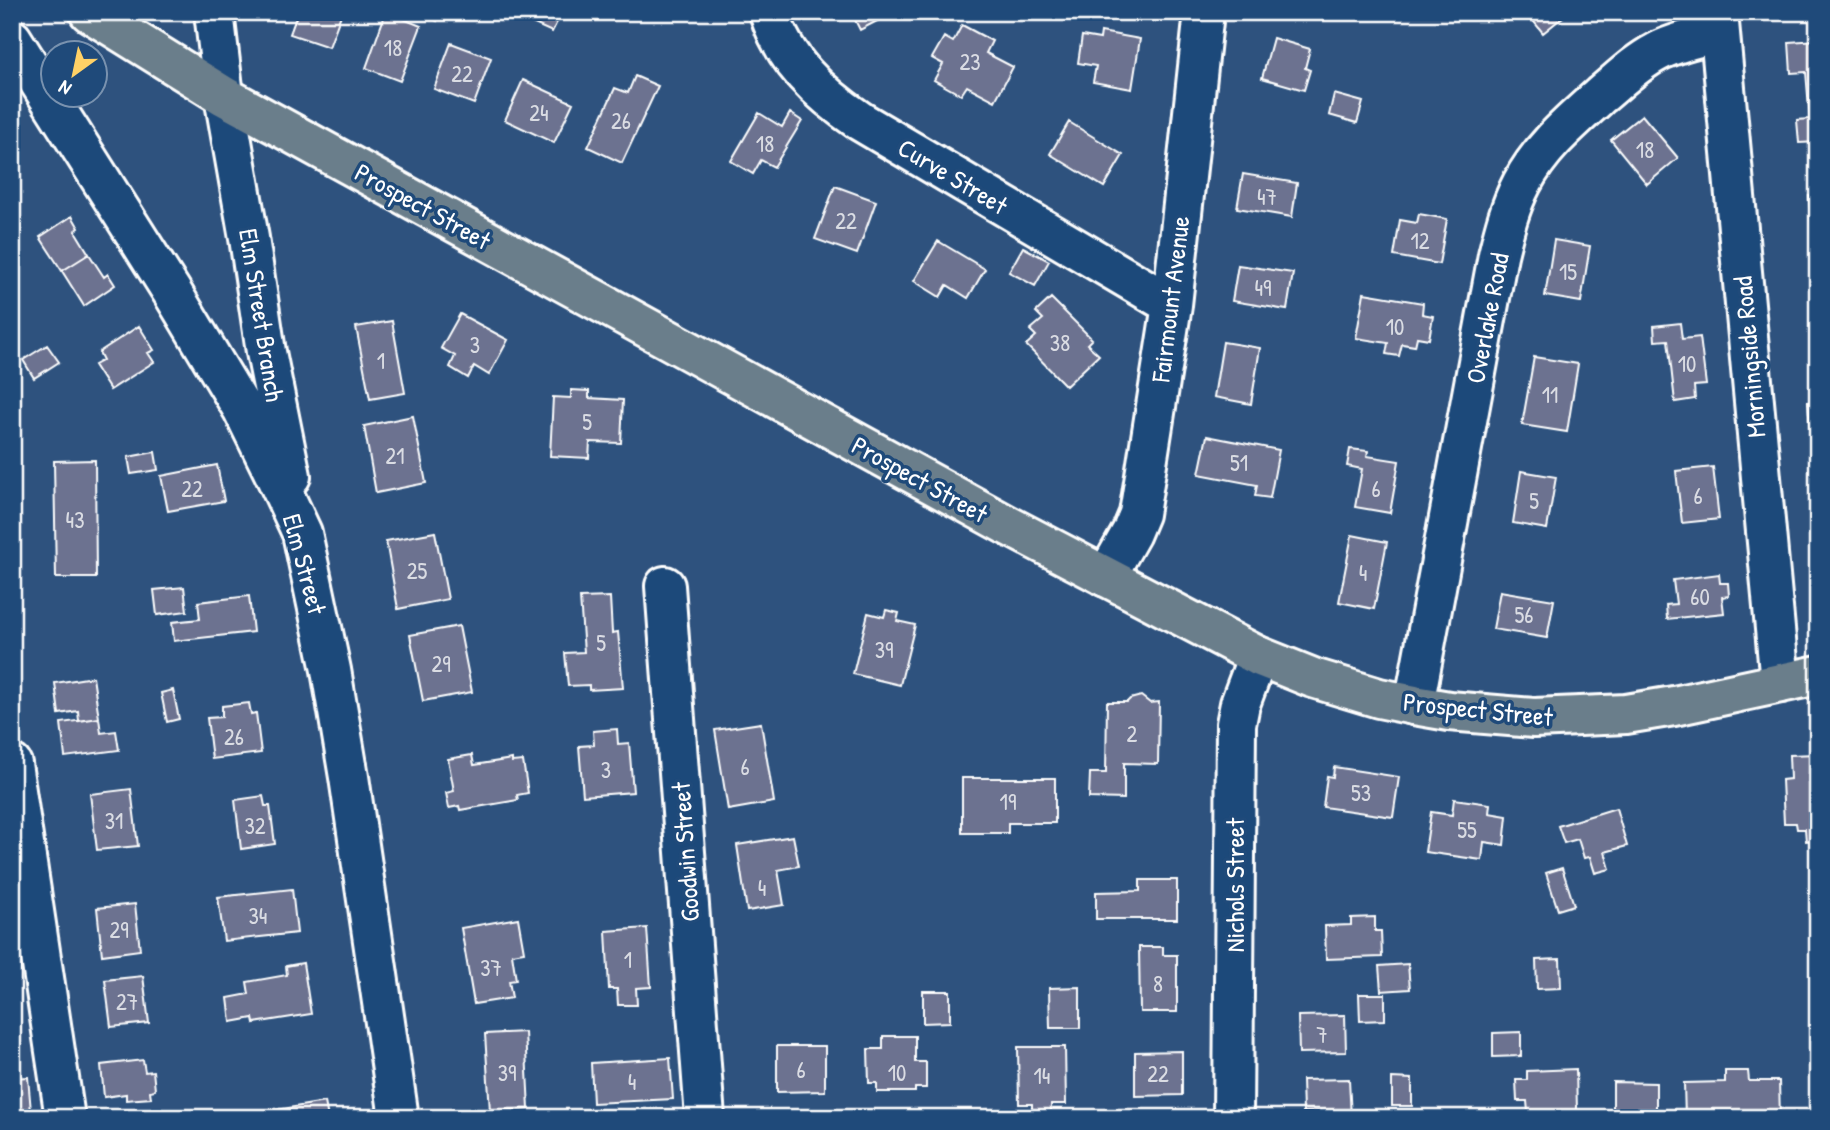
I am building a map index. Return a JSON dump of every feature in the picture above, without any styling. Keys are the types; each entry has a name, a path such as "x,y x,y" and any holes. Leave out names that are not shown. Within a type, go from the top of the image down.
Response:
{"main road":[{"name":"Prospect Street","path":"89,12 224,96 1007,526 1258,656 1312,678 1414,705 1448,711 1534,718 1626,713 1674,706 1818,675"}],"street":[{"name":"Elm Street Branch","path":"214,12 224,96 266,352 302,533"},
{"name":"Curve Street","path":"769,12 784,48 800,70 835,104 1172,305"},
{"name":"Fairmount Avenue","path":"1106,577 1139,513 1172,305 1204,12"},
{"name":"Morningside Road","path":"1718,22 1780,683"},
{"name":"Overlake Road","path":"1414,705 1497,255 1507,218 1518,192 1531,167 1549,144 1630,71 1644,60 1718,22"},
{"name":"Elm Street","path":"12,39 165,281 243,411 302,533 331,670 349,777 399,1118"},
{"name":"Goodwin Street","path":"665,586 705,1118"},
{"name":"Nichols Street","path":"1233,1118 1236,724 1258,656"},
{"path":"12,765 65,1118"}],"building":[{"path":"298,12 342,12 329,47 290,34"},
{"path":"386,12 421,26 400,81 366,68"},
{"path":"420,12 440,12 437,21"},
{"path":"526,12 562,12 552,32 523,19"},
{"path":"851,12 877,12 875,13 879,20 860,30"},
{"path":"1536,12 1569,12 1543,33 1530,17"},
{"path":"962,25 992,41 986,53 1013,67 995,101 967,86 961,95 934,80 943,64 932,58 944,37 953,42"},
{"path":"1101,32 1140,39 1132,89 1093,82 1096,66 1078,63 1082,36 1100,39"},
{"path":"1273,38 1310,49 1305,68 1310,70 1304,90 1262,78"},
{"path":"1818,40 1818,142 1799,143 1797,120 1810,119 1806,72 1791,73 1789,42"},
{"path":"451,43 491,58 474,104 434,89"},
{"path":"635,76 658,86 622,163 588,147 615,88 628,93"},
{"path":"523,80 573,103 554,143 505,120"},
{"path":"1334,94 1363,102 1357,123 1329,115"},
{"path":"759,113 782,127 790,113 802,121 774,167 761,160 753,174 731,161"},
{"path":"1642,115 1678,158 1647,184 1611,140"},
{"path":"1069,122 1123,155 1104,187 1050,154"},
{"path":"1243,174 1297,183 1292,217 1237,208"},
{"path":"835,186 876,201 857,254 815,239"},
{"path":"1818,195 1818,263 1814,263 1809,196"},
{"path":"1419,214 1447,219 1439,264 1394,256 1400,220 1417,223"},
{"path":"72,216 79,228 75,231 89,254 62,271 40,237"},
{"path":"1554,240 1590,246 1581,302 1545,296"},
{"path":"938,241 985,269 968,298 947,285 940,297 914,281"},
{"path":"1023,247 1049,261 1035,286 1009,272"},
{"path":"89,254 104,277 108,274 115,285 84,306 62,271"},
{"path":"1238,265 1293,273 1287,310 1232,301"},
{"path":"1364,293 1423,303 1422,314 1433,316 1429,339 1417,337 1415,346 1402,344 1399,356 1386,354 1388,343 1356,338"},
{"path":"1051,298 1092,339 1087,344 1099,355 1066,386 1026,345 1036,336 1030,330 1043,319 1036,312"},
{"path":"460,314 508,340 489,375 474,366 468,378 450,367 455,356 441,348"},
{"path":"392,321 405,393 370,399 356,327"},
{"path":"1680,323 1682,339 1700,337 1706,385 1694,386 1695,399 1675,402 1668,340 1655,341 1654,326"},
{"path":"139,326 154,350 148,353 154,362 110,390 94,365 103,360 99,352"},
{"path":"1223,342 1260,348 1251,404 1214,397"},
{"path":"47,345 59,362 34,378 23,360"},
{"path":"1534,357 1578,364 1567,432 1522,425"},
{"path":"571,390 589,391 589,398 623,400 621,443 590,442 589,458 550,456 553,397 571,398"},
{"path":"1818,401 1818,442 1811,443 1808,402"},
{"path":"413,416 426,483 376,493 364,426"},
{"path":"1207,436 1279,450 1270,498 1255,496 1257,485 1199,474"},
{"path":"1350,449 1368,451 1367,456 1399,461 1390,513 1355,507 1362,469 1347,466"},
{"path":"155,452 158,470 131,474 128,457"},
{"path":"95,460 96,578 56,578 54,461"},
{"path":"217,465 224,501 168,511 161,476"},
{"path":"1713,467 1719,519 1682,523 1676,471"},
{"path":"1521,471 1556,477 1547,529 1513,523"},
{"path":"435,532 448,599 398,609 386,541"},
{"path":"1352,535 1387,542 1374,609 1339,602"},
{"path":"1719,574 1720,583 1728,583 1729,596 1722,597 1724,613 1667,619 1666,605 1676,604 1673,580"},
{"path":"184,587 187,611 157,615 154,590"},
{"path":"1500,591 1554,600 1547,638 1493,629"},
{"path":"249,596 253,632 174,641 172,622 200,619 198,602"},
{"path":"610,597 612,633 618,632 623,688 589,690 589,685 568,686 565,653 584,652 580,598"},
{"path":"886,610 899,613 897,621 915,625 900,685 853,674 868,613 884,617"},
{"path":"459,626 472,692 423,701 410,635"},
{"path":"93,677 99,718 79,721 78,711 59,714 55,683"},
{"path":"173,690 179,719 167,722 161,693"},
{"path":"1141,696 1150,703 1159,702 1158,764 1124,763 1124,799 1089,798 1090,773 1106,773 1107,702 1127,702"},
{"path":"249,703 251,714 256,713 261,753 212,759 207,718 222,717 222,706"},
{"path":"99,718 101,733 116,731 119,750 65,757 61,723"},
{"path":"761,723 774,802 728,810 715,730"},
{"path":"617,729 618,744 629,743 633,792 583,796 579,746 594,745 593,731"},
{"path":"1817,751 1818,840 1806,841 1805,829 1797,829 1796,823 1784,823 1782,780 1790,779 1789,755 1817,754"},
{"path":"472,755 474,765 512,759 512,762 523,761 528,793 517,795 518,800 460,810 459,806 449,808 446,793 454,791 448,759"},
{"path":"1334,767 1399,777 1393,817 1323,807 1327,776 1333,777"},
{"path":"962,778 1055,778 1055,823 1008,823 1008,833 962,833"},
{"path":"131,789 138,846 97,850 90,794"},
{"path":"263,796 265,806 270,806 275,844 241,849 235,800"},
{"path":"1454,799 1490,804 1489,813 1507,816 1504,845 1484,842 1482,860 1425,852 1431,812 1452,815"},
{"path":"1616,808 1627,846 1605,852 1610,869 1595,873 1590,857 1584,858 1578,839 1564,843 1558,826"},
{"path":"793,836 799,866 778,870 784,905 747,911 737,845"},
{"path":"1562,868 1574,905 1558,910 1546,873"},
{"path":"1140,880 1177,880 1177,919 1096,919 1096,892 1140,891"},
{"path":"292,889 297,933 224,941 218,897"},
{"path":"135,904 140,950 102,955 97,908"},
{"path":"1375,917 1375,931 1381,931 1382,957 1326,959 1325,926 1351,925 1351,918"},
{"path":"518,918 524,952 512,954 516,980 509,981 512,998 474,1004 461,928"},
{"path":"647,928 651,987 636,988 637,1005 618,1005 617,989 609,989 606,931"},
{"path":"1139,947 1163,947 1163,955 1177,955 1177,1012 1140,1012"},
{"path":"1560,959 1561,988 1537,989 1536,960"},
{"path":"303,963 311,1014 254,1023 253,1018 231,1022 228,998 249,994 247,982 287,975 286,966"},
{"path":"1408,964 1410,989 1381,991 1379,966"},
{"path":"143,976 149,1023 111,1027 105,980"},
{"path":"1080,987 1080,1028 1050,1028 1049,988"},
{"path":"923,991 950,991 950,1022 923,1023"},
{"path":"1359,994 1385,994 1385,1020 1360,1021"},
{"path":"1345,1015 1346,1052 1299,1053 1298,1016"},
{"path":"1814,1015 1818,1015 1818,1044 1815,1044"},
{"path":"525,1032 529,1109 490,1111 485,1034"},
{"path":"1521,1032 1521,1056 1493,1057 1493,1033"},
{"path":"883,1036 915,1036 915,1062 926,1062 926,1088 915,1088 915,1092 877,1092 877,1083 869,1083 868,1049 883,1049"},
{"path":"777,1046 825,1046 825,1091 777,1092"},
{"path":"1018,1047 1065,1047 1066,1104 1051,1104 1051,1113 1032,1113 1032,1104 1019,1104"},
{"path":"1182,1051 1182,1095 1135,1096 1135,1052"},
{"path":"670,1058 673,1099 593,1103 591,1063"},
{"path":"143,1060 145,1072 153,1071 155,1090 150,1091 151,1098 126,1100 126,1094 104,1097 101,1065"},
{"path":"1576,1069 1577,1111 1528,1112 1527,1101 1517,1101 1516,1080 1527,1080 1527,1071"},
{"path":"1725,1071 1748,1071 1749,1081 1779,1081 1780,1117 1685,1118 1684,1083 1725,1082"},
{"path":"28,1077 31,1111 12,1113 12,1078"},
{"path":"1392,1078 1412,1079 1412,1106 1392,1106"},
{"path":"1349,1079 1351,1118 1323,1118 1322,1111 1303,1112 1302,1080"},
{"path":"1613,1082 1656,1083 1656,1118 1613,1118"},
{"path":"325,1102 328,1118 265,1118 264,1112"}]}
